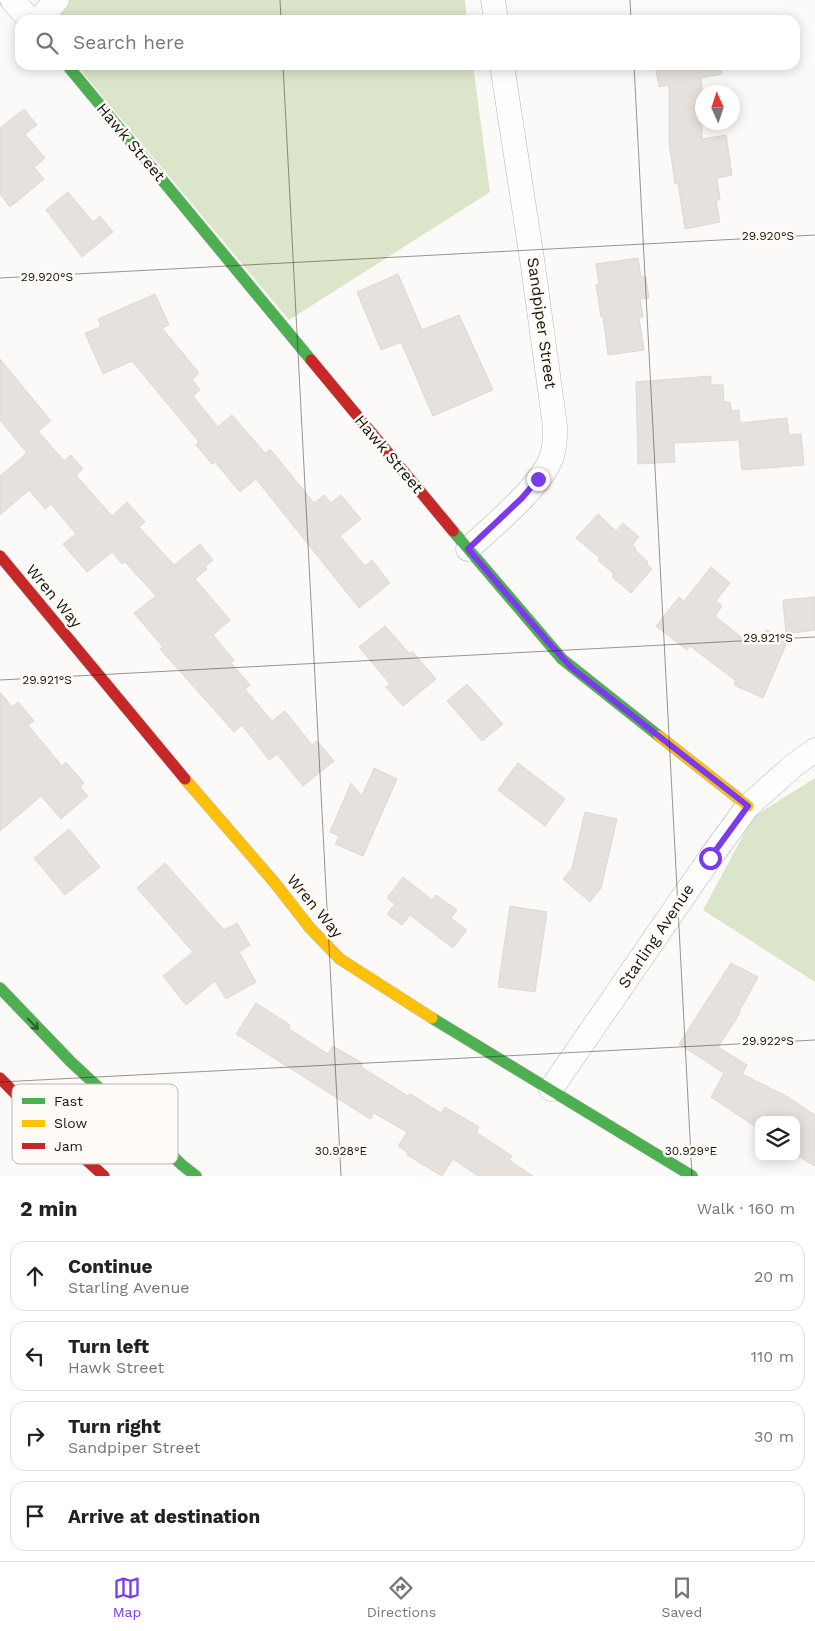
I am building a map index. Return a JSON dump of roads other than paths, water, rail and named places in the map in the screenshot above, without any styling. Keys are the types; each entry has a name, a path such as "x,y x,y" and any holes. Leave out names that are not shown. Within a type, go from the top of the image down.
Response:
{"main road":[{"name":"Hawk Street","path":"71,70 405,474 548,642 572,668 748,806"},
{"name":"Wren Way","path":"0,556 180,773 274,882 310,928 340,959 403,1000 692,1176"},
{"path":"0,988 94,1084"},
{"path":"0,1078 12,1090"},
{"path":"178,1162 196,1176"},
{"path":"91,1164 104,1176"}],"street":[{"path":"12,0 26,15"},
{"path":"43,15 58,0"},
{"path":"493,0 495,15"},
{"name":"Sandpiper Street","path":"468,549 522,498 546,469 554,451 554,410 503,70"},
{"name":"Starling Avenue","path":"551,1089 704,865 748,806 793,766 815,750"}]}
